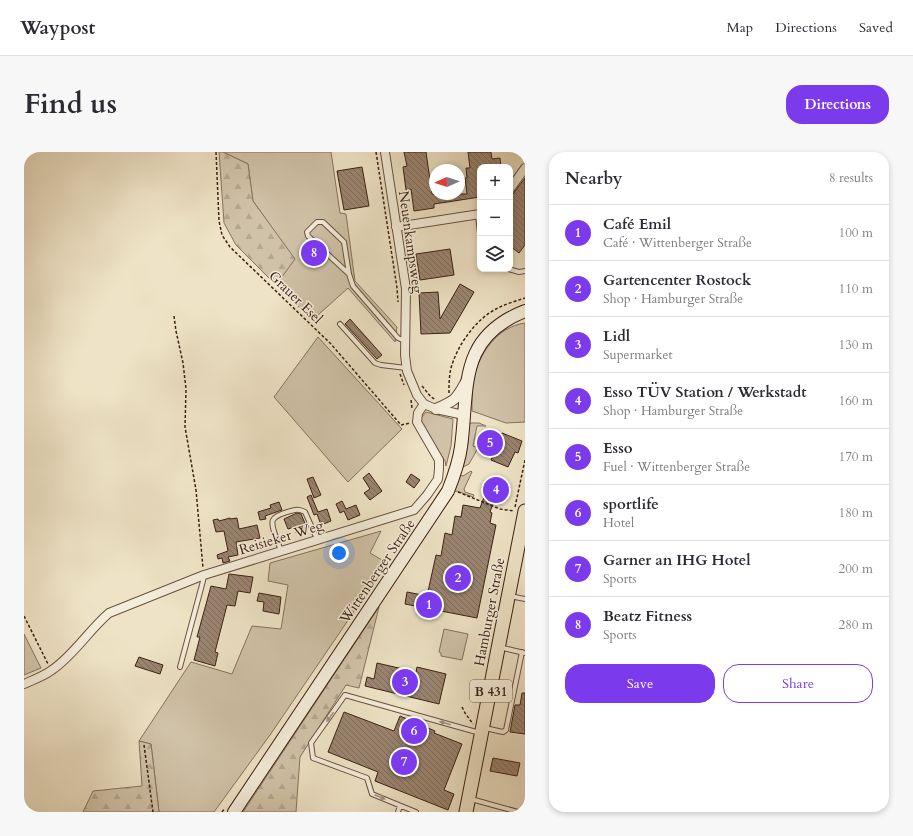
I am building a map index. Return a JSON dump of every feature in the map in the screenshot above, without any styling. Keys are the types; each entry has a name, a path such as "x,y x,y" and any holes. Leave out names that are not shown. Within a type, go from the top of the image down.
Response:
{"main road":[{"name":"Wittenberger Straße","path":"230,809 448,491 458,465 466,382 476,351 485,338 496,329 524,315"},
{"name":"Hamburger Straße","path":"466,812 480,730 524,525 520,511"}],"street":[{"name":"Neuenkampsweg","path":"385,152 406,289 405,341 402,368 417,395 424,404"},
{"path":"513,185 525,168"},
{"path":"396,227 477,214"},
{"path":"436,409 457,398 466,382"},
{"path":"424,404 436,409 464,415"},
{"name":"Reisieker Weg","path":"24,684 51,671 64,660 109,613 204,575 414,510 438,479 439,469 438,460 417,422 418,413 424,404"}],"lane":[{"path":"349,274 308,236 308,230 317,222 323,222 344,242 349,274 353,286 398,338 405,341"},
{"path":"513,270 519,272 525,271"},
{"path":"340,324 375,364 402,368"},
{"path":"281,551 273,528 273,519 296,509 305,512 317,540"},
{"path":"180,667 204,575"},
{"path":"509,595 525,599"},
{"path":"416,812 372,794 367,778 313,758 311,743 345,695 480,730 503,732 506,730 524,653 499,647"},
{"path":"469,799 518,812"},
{"path":"398,812 400,806"}],"path":[{"name":"Grauer Esel","path":"216,152 219,220 222,235 230,247 331,344 401,425 412,423 411,419"},
{"path":"376,152 397,288 398,308"},
{"path":"451,402 449,397 450,369 455,356 465,340 480,321 496,309 525,298"},
{"path":"174,316 183,363 186,389 185,427 196,490 204,575"},
{"path":"402,368 400,378 406,390"},
{"path":"410,397 412,410"},
{"path":"454,493 459,492 500,509 520,511"},
{"path":"24,616 51,671"},
{"path":"462,707 465,714 480,730"},
{"path":"144,745 152,812"},
{"path":"222,812 230,809"}],"green space":[{"path":"219,152 223,152 248,164 253,201 295,259 276,285 236,245 224,223"},
{"path":"223,152 331,152 340,213 346,214 355,281 397,327 395,342 348,288 318,315 309,317 276,285 294,259 253,201 248,164"},
{"path":"525,323 525,422 506,423 472,411 472,393 475,372 484,353 497,336 505,330"},
{"path":"318,337 402,429 348,482 274,397"},
{"path":"426,412 453,419 451,446 446,466 445,461 421,425 421,418"},
{"path":"471,423 479,423 486,426 477,426 473,446 478,448 469,464 463,467 468,443 469,425"},
{"path":"471,471 472,472 464,489 465,492 474,495 473,497 457,491 454,492 460,475 463,476"},
{"path":"381,531 370,553 387,563 270,735 214,812 159,812 151,744 139,741 191,662 232,674 252,626 281,629 288,585 268,581 270,563"},
{"path":"379,607 359,688 346,685 300,757 296,812 243,812"},
{"path":"444,629 468,634 462,660 441,656 441,653 439,652"},
{"path":"24,634 41,668 24,675"},
{"path":"139,741 151,744 159,812 83,812 93,791 142,786"}],"building":[{"path":"404,152 426,152 429,173 429,200 460,200 434,204 434,208 414,211 411,189 406,190 403,167 407,166"},
{"path":"468,152 491,152 492,159 500,158 501,164 477,164 477,197 465,199 465,194 467,194 465,178 467,178 466,168 470,168"},
{"path":"362,167 369,206 344,210 337,171"},
{"path":"525,178 525,245 519,253 513,248 513,194"},
{"path":"450,249 454,275 420,280 416,254"},
{"path":"460,284 474,292 450,333 421,334 419,293 438,292 440,319"},
{"path":"350,319 382,355 377,359 345,324"},
{"path":"502,433 522,441 518,453 515,452 508,467 491,460"},
{"path":"369,473 382,491 370,500 364,493 370,489 363,478"},
{"path":"411,474 420,480 414,488 406,482"},
{"path":"313,477 321,495 314,498 307,479"},
{"path":"490,481 506,487 501,497 496,495 490,512 492,513 490,523 496,525 477,618 405,604 407,592 427,596 436,555 441,556 445,533 452,535 455,516 461,517 463,505 480,508"},
{"path":"311,495 318,512 327,509 331,521 321,525 317,514 314,515 307,497"},
{"path":"342,501 346,509 356,505 360,515 348,520 344,511 340,513 336,504"},
{"path":"279,502 282,510 265,516 266,519 260,520 258,512 271,508 270,505"},
{"path":"297,513 301,514 307,528 296,533 294,527 288,529 284,519"},
{"path":"237,518 239,529 257,525 260,538 236,542 238,555 228,557 230,561 223,563 222,558 218,559 217,555 228,551 224,531 216,532 213,520 218,519 219,521"},
{"path":"229,574 253,577 250,593 238,591 235,606 227,605 215,652 218,653 215,666 194,660 200,637 197,637 211,586 226,589"},
{"path":"259,593 281,597 279,614 263,611 264,602 257,601"},
{"path":"139,657 163,665 160,674 135,666"},
{"path":"377,663 416,672 417,667 446,674 439,704 365,686 367,677 374,679"},
{"path":"522,693 525,693 525,734 510,732 515,705 520,705"},
{"path":"344,712 394,731 400,716 435,731 434,733 462,744 444,790 454,794 448,810 375,781 378,772 328,752"},
{"path":"493,758 520,763 517,776 490,771"}],"place":[{"name":"Beatz Fitness","path":"314,253"},
{"name":"Esso","path":"490,443"},
{"name":"Esso TÜV Station / Werkstadt","path":"496,490"},
{"name":"Gartencenter Rostock","path":"458,578"},
{"name":"Café Emil","path":"429,605"},
{"name":"Lidl","path":"405,682"},
{"name":"sportlife","path":"414,731"},
{"name":"Garner an IHG Hotel","path":"404,762"}]}
